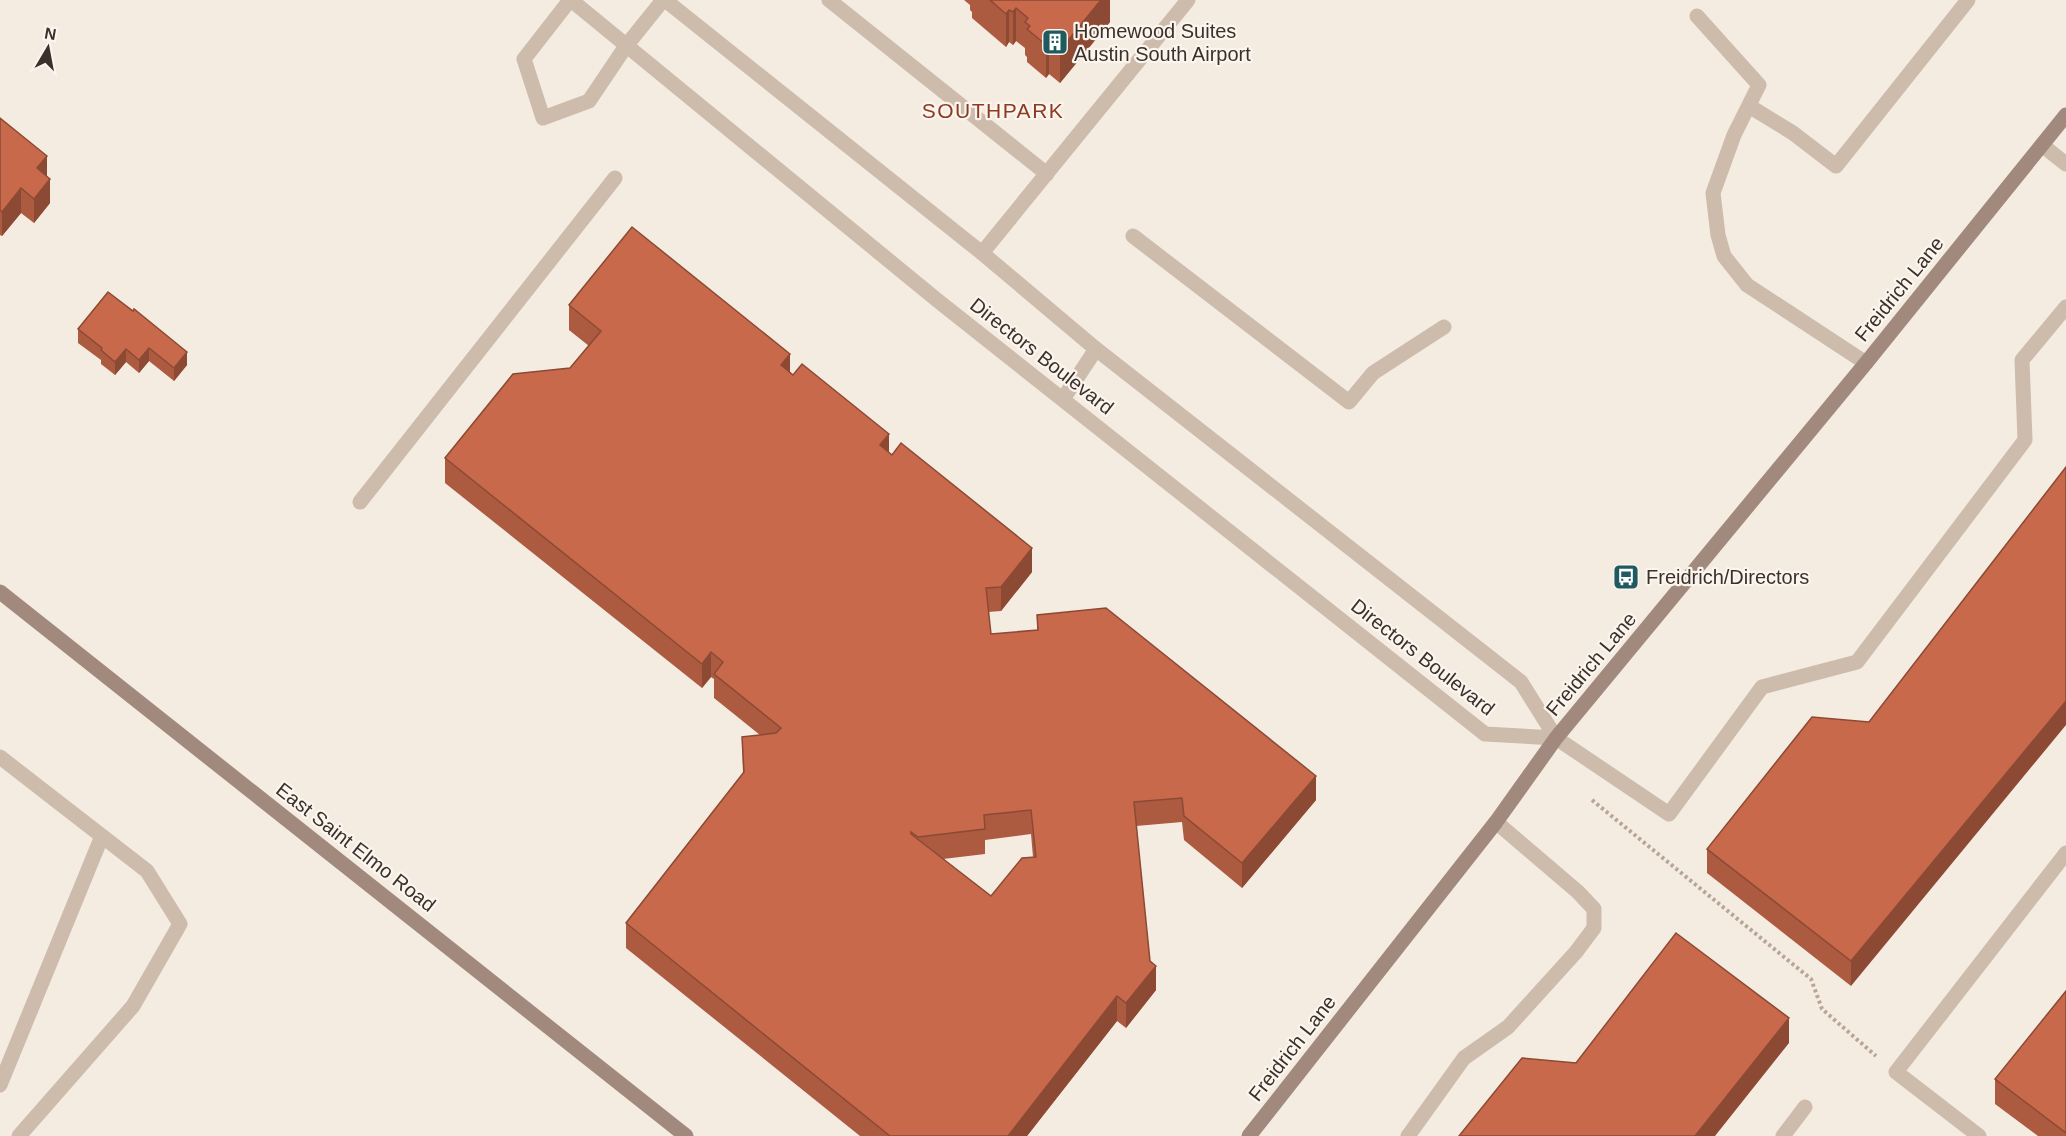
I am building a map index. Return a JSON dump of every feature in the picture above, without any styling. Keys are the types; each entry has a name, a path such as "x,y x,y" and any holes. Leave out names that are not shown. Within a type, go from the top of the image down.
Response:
{"street":[{"name":"Directors Boulevard","path":"570,0 936,300 1485,734 1556,738"},
{"path":"570,0 524,58 543,118 589,100 626,46 664,0"},
{"name":"Directors Boulevard","path":"664,0 982,253 1096,349 1521,682 1556,738"},
{"path":"829,0 1047,174"},
{"path":"982,253 1188,0"},
{"path":"1749,106 1792,133 1836,166 1968,0"},
{"path":"1697,16 1759,85 1734,135 1713,193 1718,235 1724,256 1747,285 1866,363"},
{"name":"Freidrich Lane","path":"1249,1136 1496,822 1556,738 1866,363 2066,115"},
{"path":"2042,145 2066,164"},
{"path":"360,502 615,178"},
{"path":"1133,236 1349,402 1373,373 1444,327"},
{"path":"1556,738 1669,814 1762,687 1857,662 2025,440 2022,360 2066,307"},
{"path":"1063,399 1096,349"},
{"name":"East Saint Elmo Road","path":"0,591 686,1136"},
{"path":"0,757 147,871 180,924 132,1006 19,1136"},
{"path":"1408,1136 1464,1058 1508,1027 1576,952 1594,928 1594,909 1578,892 1496,822"},
{"path":"0,1085 102,836"},
{"path":"1978,1136 1896,1072 2066,853"},
{"path":"1783,1136 1805,1107"}],"path":[{"path":"1592,801 1811,979 1822,1009 1896,1072"}],"building":[{"path":"990,0 1101,0 1060,50 1049,41 1046,45 1027,29 1030,26 1025,22 1028,18 1016,8 1013,12 1009,10 1006,14"},
{"path":"0,118 47,156 37,168 50,179 34,199 21,188 2,212 0,210"},
{"path":"632,227 790,354 781,365 793,375 802,364 889,434 880,445 892,455 901,443 1032,548 1001,587 986,588 991,634 1038,630 1037,615 1106,608 1316,776 1242,863 1184,816 1182,798 1134,802 1150,961 1156,966 1126,1003 1117,996 1008,1136 890,1136 626,923 744,772 742,737 776,733 781,728 714,674 723,662 711,652 702,664 445,458 513,374 570,368 601,331 569,305","holes":["1031,810 1036,857 1022,858 991,896 911,832 918,837 985,829 984,815"]},
{"path":"108,292 133,311 134,309 187,352 174,368 149,348 139,360 126,349 115,362 78,329"},
{"path":"2066,467 2066,701 1851,961 1707,849 1812,717 1869,722"},
{"path":"1676,933 1789,1018 1695,1136 1459,1136 1522,1058 1576,1063"},
{"path":"2066,991 2066,1133 1995,1079"}],"place":[{"name":"Homewood Suites Austin South Airport","path":"1055,42"},
{"name":"Freidrich/Directors","path":"1626,577"}],"district":[{"name":"SOUTHPARK","path":"993,111"}]}
